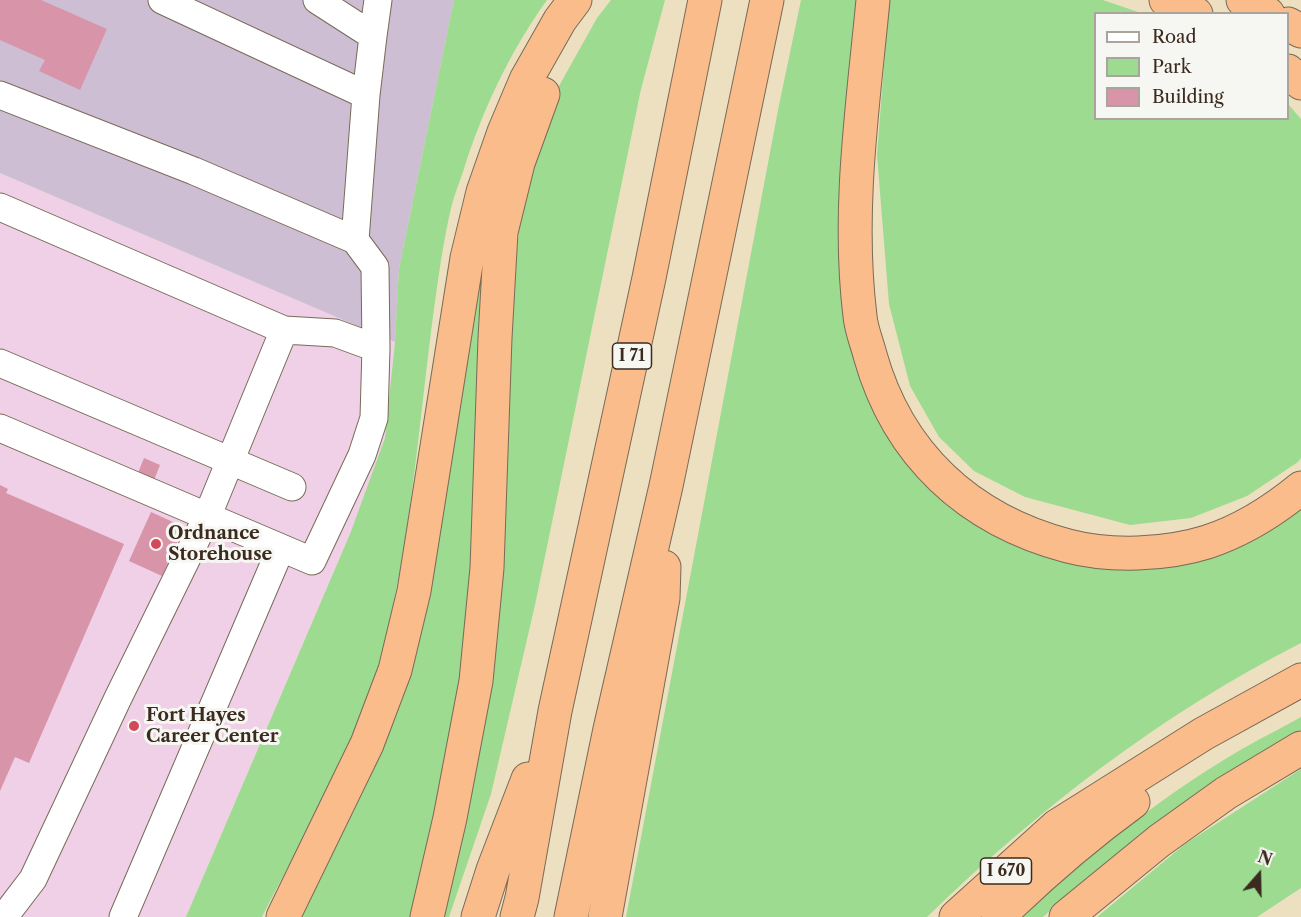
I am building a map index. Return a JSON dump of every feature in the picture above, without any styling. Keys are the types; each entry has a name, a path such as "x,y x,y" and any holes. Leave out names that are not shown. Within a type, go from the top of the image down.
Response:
{"highway":[{"path":"283,917 367,744 395,670 414,591 467,258 483,192 504,132 526,80 560,20 575,0"},
{"path":"427,917 450,818 476,681 487,568 501,232 518,163 540,99 567,43 593,0"},
{"name":"I 71","path":"517,917 555,711 647,290 705,0"},
{"path":"572,917 610,729 666,486 767,0"},
{"path":"873,0 856,178 855,247 860,318 878,383 893,413 922,459 948,485 978,508 1008,525 1041,539 1076,548 1108,552 1139,553 1207,542 1244,526 1280,506 1301,488"},
{"path":"1166,0 1192,12"},
{"path":"1243,0 1264,12"},
{"path":"1289,73 1301,82"},
{"path":"605,917 663,597 666,486"},
{"name":"I 670","path":"956,917 1057,826 1203,734 1301,680"},
{"path":"478,917 555,711"},
{"path":"998,917 1095,829 1152,788 1203,734"},
{"path":"1066,917 1159,841 1226,793 1301,748"}],"lane":[{"path":"162,0 366,95"},
{"path":"317,0 374,36"},
{"path":"355,240 366,95 378,0"},
{"path":"0,95 194,171 355,240 375,267 376,348 374,418 362,455 312,561 0,428"},
{"path":"0,207 284,330 335,333 376,348"},
{"path":"4,917 33,879 118,698 207,517 284,330"},
{"path":"0,363 292,487"},
{"path":"123,917 281,548"}],"shaded area":[{"path":"0,0 454,0 399,269 395,342 0,173"},
{"name":"Fort Hayes Career Center","path":"0,173 395,342 385,438 350,534 186,917 0,917"}],"green space":[{"path":"454,0 547,0 520,41 497,84 478,129 452,206 437,289 401,565 375,677 348,748 332,782 262,917 186,917 350,534 385,438 395,342 399,269"},
{"path":"611,0 665,0 641,89 535,605 491,794 449,917 438,917 477,762 494,665 501,571 510,307 522,205 538,145 559,86 597,18"},
{"path":"801,0 857,0 879,421 1092,566 1301,505 1301,643 1200,700 1104,766 1013,838 927,917 626,917 778,110"},
{"path":"889,0 1103,0 1138,12 1094,12 1094,120 1289,120 1289,105 1301,119 1301,458 1247,496 1191,518 1130,525 1025,497 974,471 939,437 910,386 889,304 877,155"},
{"path":"480,260 488,261 472,571 464,654 448,759 413,908 410,917 301,917 387,739 410,678"},
{"path":"1301,717 1301,730 1254,757 1155,824 1087,878 1043,917 1022,917 1098,850 1152,808 1237,752"},
{"path":"1301,769 1301,888 1257,917 1097,917 1185,844"}],"building":[{"path":"0,0 41,0 107,29 80,90 39,71 45,60 0,40"},
{"path":"144,458 160,465 154,480 138,473"},
{"path":"0,485 8,489 6,493 124,544 29,763 15,757 0,791"},
{"name":"Ordnance Storehouse","path":"151,512 184,527 162,576 129,561"}],"place":[{"name":"Ordnance Storehouse","path":"156,544"},
{"name":"Fort Hayes Career Center","path":"134,726"}]}
